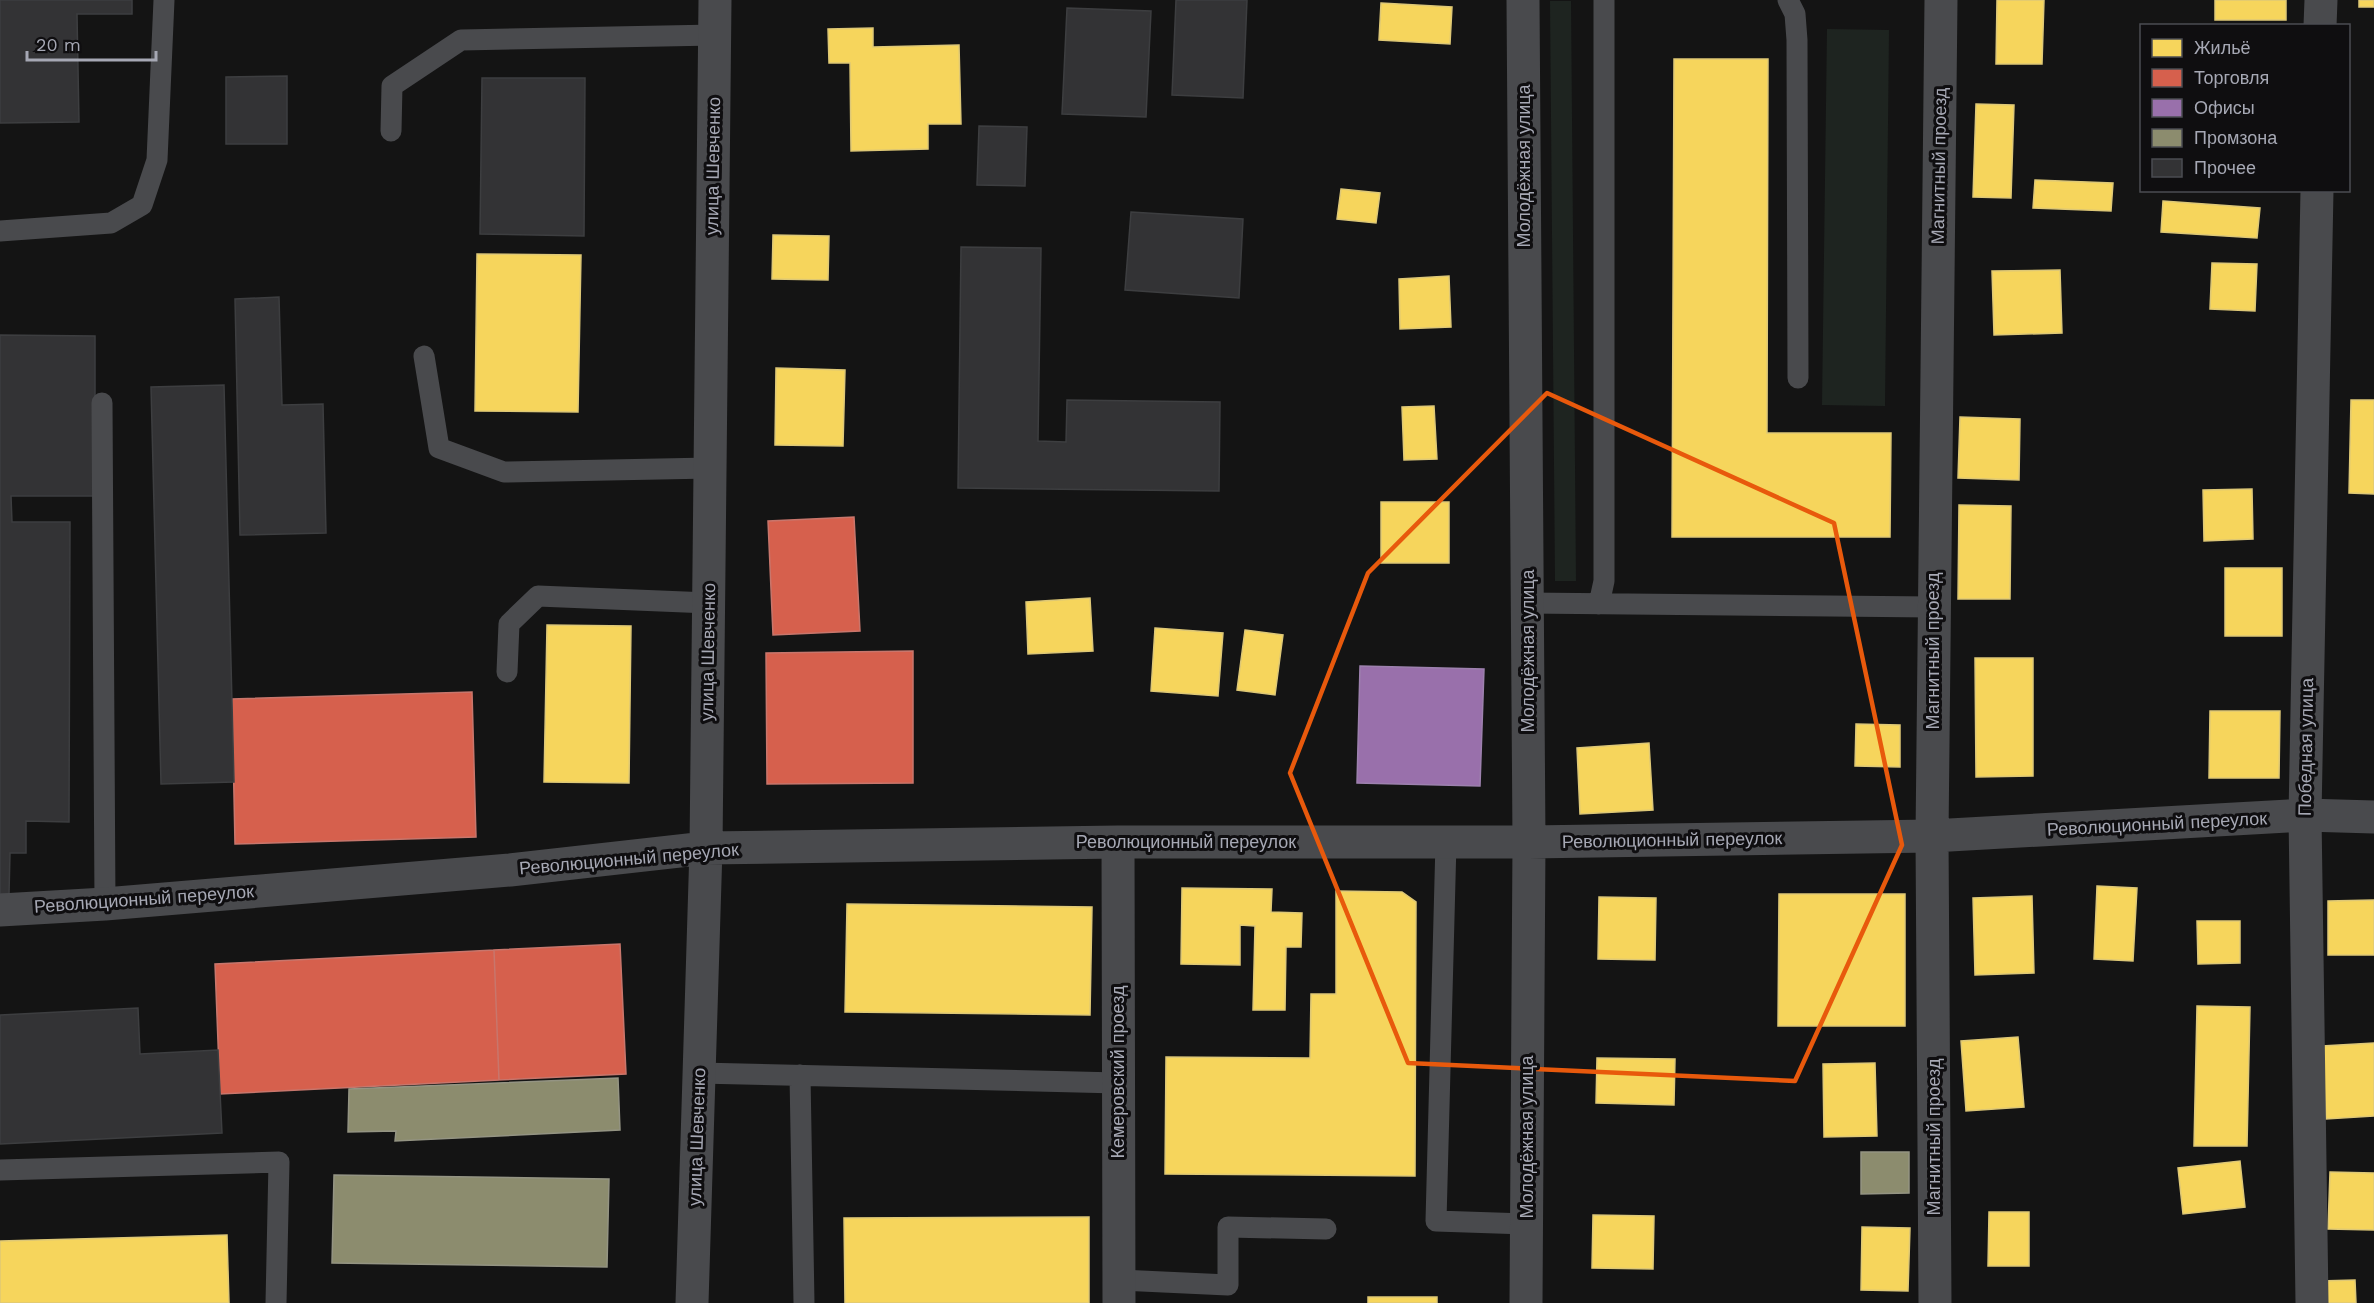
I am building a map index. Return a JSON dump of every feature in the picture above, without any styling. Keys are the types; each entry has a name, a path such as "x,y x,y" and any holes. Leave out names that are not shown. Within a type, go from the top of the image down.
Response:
{"street":[{"name":"улица Шевченко","path":"692,1303 706,848 715,0"},
{"name":"Молодёжная улица","path":"1523,0 1529,842 1526,1303"},
{"name":"Магнитный проезд","path":"1935,1303 1933,607 1941,0"},
{"path":"2320,24 2321,0"},
{"name":"Победная улица","path":"2312,1303 2305,815 2317,192"},
{"name":"Революционный переулок","path":"0,910 105,904 510,870 706,848 1118,842 1529,842 1932,836 2305,815 2374,817"},
{"name":"Кемеровский проезд","path":"1118,842 1119,1292"}],"lane":[{"path":"0,231 111,223 142,205 157,160 164,0"},
{"path":"1599,604 1604,581 1604,0"},
{"path":"1788,0 1795,14 1797,39 1798,378"},
{"path":"391,131 392,86 460,40 715,35"},
{"path":"424,356 439,448 504,472 710,468"},
{"path":"102,403 105,904"},
{"path":"507,672 509,624 538,596 708,603"},
{"path":"1527,603 1933,607"},
{"path":"1446,842 1436,1221 1526,1224"},
{"path":"699,1073 1118,1083"},
{"path":"800,1075 804,1303"},
{"path":"0,1170 279,1162 276,1303"},
{"path":"1119,1292 1228,1285 1228,1227 1326,1229"}],"highlighted area":[{"path":"1547,393 1834,523 1902,845 1795,1081 1408,1063 1290,773 1368,573"}],"shaded area":[{"path":"1550,1 1571,1 1576,581 1555,581"},
{"path":"1827,29 1889,30 1885,406 1822,405"}],"building: Жильё":[{"path":"1997,0 2044,0 2042,64 1996,64"},
{"path":"2215,0 2286,0 2286,20 2215,20"},
{"path":"2359,0 2374,0 2374,7 2359,7"},
{"path":"1381,3 1452,7 1450,44 1379,40"},
{"path":"873,28 873,47 959,45 961,124 928,124 928,149 851,151 850,63 829,63 828,29"},
{"path":"1674,59 1768,59 1767,433 1891,433 1890,537 1672,537"},
{"path":"1976,104 2014,105 2011,198 1973,197"},
{"path":"2035,180 2113,183 2111,211 2033,208"},
{"path":"1341,189 1380,193 1376,223 1337,219"},
{"path":"2163,201 2260,208 2257,238 2161,232"},
{"path":"773,235 829,236 828,280 772,279"},
{"path":"477,254 581,255 578,412 475,411"},
{"path":"2212,263 2257,264 2255,311 2210,309"},
{"path":"2060,270 2062,333 1994,335 1992,271"},
{"path":"1449,276 1451,327 1400,329 1399,279"},
{"path":"776,368 845,370 843,446 775,445"},
{"path":"2351,400 2374,400 2374,494 2349,493"},
{"path":"1434,406 1437,459 1404,460 1402,407"},
{"path":"1960,417 2020,419 2019,480 1958,478"},
{"path":"2252,489 2253,539 2204,541 2203,490"},
{"path":"1381,502 1449,502 1449,563 1381,563"},
{"path":"1959,505 2011,506 2010,599 1958,599"},
{"path":"2225,568 2282,568 2282,636 2225,636"},
{"path":"1090,598 1093,651 1028,654 1026,602"},
{"path":"547,625 631,626 629,783 544,782"},
{"path":"1155,628 1223,633 1218,696 1151,691"},
{"path":"1245,630 1283,635 1275,695 1237,690"},
{"path":"1975,658 2033,658 2033,776 1976,777"},
{"path":"2210,711 2280,711 2279,778 2209,778"},
{"path":"1856,724 1900,725 1900,767 1855,766"},
{"path":"1649,743 1653,810 1580,814 1577,748"},
{"path":"2097,886 2137,888 2133,961 2094,959"},
{"path":"1182,888 1272,889 1271,912 1302,913 1301,947 1286,947 1285,1010 1253,1010 1255,926 1240,925 1240,965 1181,964"},
{"path":"1336,891 1402,892 1416,902 1415,1176 1165,1174 1166,1057 1310,1058 1311,994 1336,994"},
{"path":"1779,894 1905,894 1905,1026 1778,1026"},
{"path":"2032,896 2034,973 1975,975 1973,898"},
{"path":"1599,897 1656,898 1655,960 1598,959"},
{"path":"2374,900 2374,955 2328,955 2328,901"},
{"path":"847,904 1092,907 1090,1015 845,1012"},
{"path":"2197,921 2240,921 2240,963 2198,964"},
{"path":"2197,1006 2250,1007 2247,1146 2194,1146"},
{"path":"2018,1037 2024,1107 1966,1111 1961,1041"},
{"path":"2374,1043 2374,1116 2326,1119 2322,1046"},
{"path":"1597,1058 1675,1059 1674,1105 1596,1103"},
{"path":"1875,1063 1877,1136 1824,1137 1823,1064"},
{"path":"2240,1161 2245,1207 2183,1214 2178,1168"},
{"path":"2330,1172 2374,1173 2374,1230 2328,1229"},
{"path":"1989,1212 2029,1212 2029,1266 1988,1266"},
{"path":"1593,1215 1654,1216 1653,1269 1592,1268"},
{"path":"1089,1217 1089,1303 845,1303 844,1218"},
{"path":"1862,1227 1910,1228 1908,1291 1861,1290"},
{"path":"227,1235 229,1303 0,1303 0,1241"},
{"path":"2355,1280 2356,1303 2319,1303 2319,1281"},
{"path":"1368,1297 1437,1297 1437,1303 1368,1303"}],"building: Торговля":[{"path":"854,517 860,631 773,635 768,521"},
{"path":"913,651 913,783 767,784 766,653"},
{"path":"472,692 476,837 235,844 232,699"},
{"path":"620,944 626,1074 499,1080 494,950"},
{"path":"494,950 499,1080 220,1094 215,964"}],"building: Офисы":[{"path":"1360,666 1484,669 1480,786 1357,783"}],"building: Промзона":[{"path":"618,1078 620,1130 395,1141 396,1131 348,1132 349,1089"},
{"path":"1861,1152 1909,1152 1909,1193 1861,1194"},
{"path":"334,1175 609,1179 607,1267 332,1263"}],"building: Прочее":[{"path":"0,0 132,0 132,14 77,14 79,122 0,123"},
{"path":"1176,0 1247,0 1243,98 1172,95"},
{"path":"1067,8 1151,11 1146,117 1062,114"},
{"path":"287,76 287,144 226,144 226,77"},
{"path":"482,78 585,78 584,236 480,234"},
{"path":"979,126 1027,127 1025,186 977,185"},
{"path":"1131,212 1243,219 1239,298 1125,290"},
{"path":"961,247 1041,248 1038,441 1066,442 1067,400 1220,402 1219,491 958,488"},
{"path":"279,297 282,405 323,404 326,533 240,535 235,299"},
{"path":"0,335 95,336 95,496 11,496 12,522 70,522 69,822 26,821 26,853 10,853 9,894 0,894"},
{"path":"224,385 234,782 161,784 151,387"},
{"path":"138,1008 140,1054 218,1050 222,1133 0,1144 0,1015"}]}
